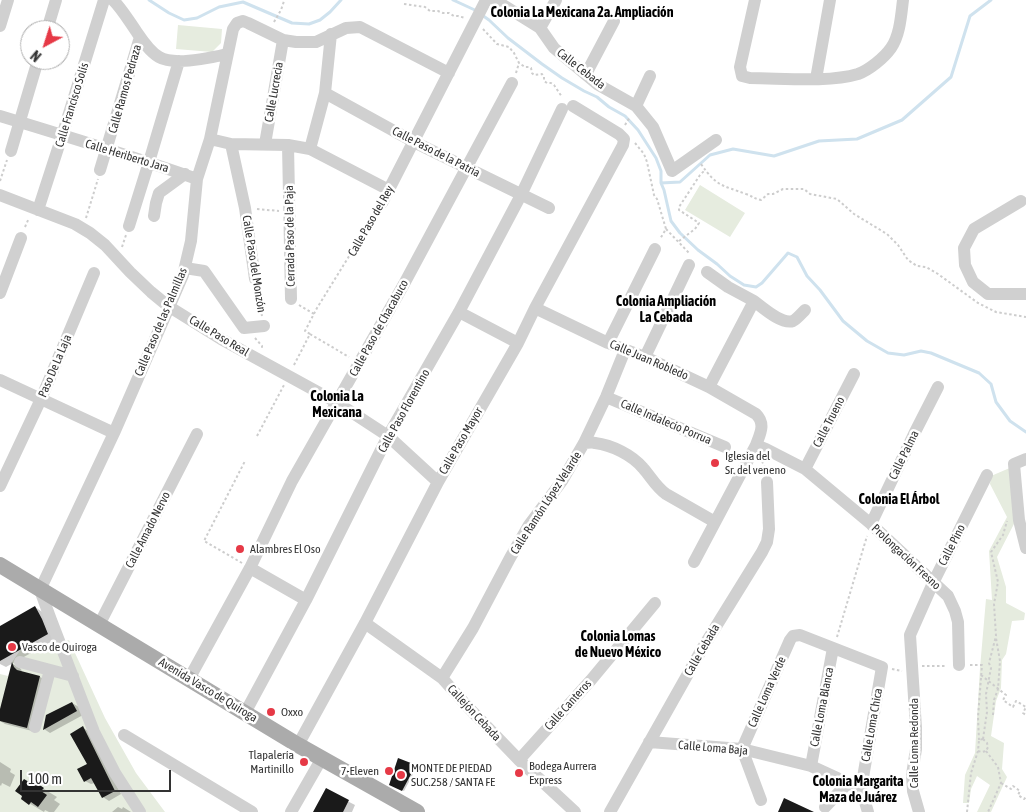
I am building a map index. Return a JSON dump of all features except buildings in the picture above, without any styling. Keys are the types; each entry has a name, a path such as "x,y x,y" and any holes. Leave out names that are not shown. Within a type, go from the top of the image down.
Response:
{"main road":[{"name":"Avenida Vasco de Quiroga","path":"0,565 245,713 417,812"}],"street":[{"path":"0,26 8,0"},
{"path":"50,20 56,0"},
{"name":"Calle Francisco Solís","path":"36,209 62,136 104,0"},
{"path":"113,0 150,50 160,58 179,61 204,59 227,54"},
{"path":"540,28 556,0"},
{"path":"755,0 740,67 742,76 750,78 816,79 844,77 860,73 879,61 891,47 898,30 903,0"},
{"path":"816,79 830,0"},
{"name":"Calle Cebada","path":"488,1 540,28 554,48 597,84 636,106 653,127 672,171 716,140"},
{"name":"Calle Paso del Rey","path":"382,203 449,73 473,20 488,1"},
{"path":"586,74 614,20"},
{"name":"Calle Paso de las Palmillas","path":"40,590 114,433 183,275 191,241 191,176 210,139 232,29 237,23 242,21 283,40"},
{"path":"283,40 316,42 346,28 360,27 449,73"},
{"path":"310,149 325,93 331,34"},
{"name":"Calle Ramos Pedraza","path":"100,170 140,37"},
{"name":"Calle Lucrecia","path":"265,144 283,40"},
{"path":"129,226 150,162 179,61"},
{"path":"11,151 35,70"},
{"path":"636,106 650,76"},
{"name":"Calle Paso de Chacabuco","path":"190,679 250,568 292,481 404,284 512,83"},
{"name":"Calle Paso de la Patria","path":"325,93 414,142 548,208"},
{"name":"Calle Paso Florentino","path":"245,713 306,600 388,436 459,312 568,107 619,134 624,139"},
{"name":"Calle Heriberto Jara","path":"0,116 191,176"},
{"path":"210,139 231,144 288,145 310,149 389,190"},
{"name":"Calle Paso Mayor","path":"298,744 365,623 438,482 518,343 623,145 624,139"},
{"name":"Calle Paso del Monzón","path":"231,144 244,208 255,279"},
{"name":"Cerrada Paso de la Paja","path":"288,145 291,299"},
{"path":"154,216 159,194 191,176"},
{"name":"Calle Paso Real","path":"0,195 75,224 90,233 168,306 221,339 336,402 388,436 438,482"},
{"path":"1021,201 974,229 964,248 964,265 973,282 988,294 1026,294"},
{"path":"0,293 21,238"},
{"path":"608,342 655,249"},
{"path":"644,357 689,265"},
{"path":"184,268 204,272 244,328"},
{"path":"707,272 728,287 754,301 770,314 786,321 792,321 805,310"},
{"name":"Paso De La Laja","path":"0,486 41,399 94,273"},
{"path":"709,387 754,301"},
{"name":"Calle Juan Robledo","path":"535,308 709,387 756,414 760,418 762,426 756,445"},
{"path":"459,312 518,343"},
{"name":"Calle Paso del Monzón","path":"244,328 264,326"},
{"name":"Calle Ramón López Velarde","path":"442,678 473,628 529,525 562,481 584,443 606,397 625,350"},
{"name":"Calle Trueno","path":"805,469 854,374"},
{"path":"0,380 114,433"},
{"name":"Calle Palma","path":"871,524 938,387"},
{"name":"Calle Indalecio Porrua","path":"606,397 725,447"},
{"name":"Calle Amado Nervo","path":"99,625 197,434"},
{"path":"584,443 608,446 633,459 642,467 659,489 715,522"},
{"path":"694,562 756,445"},
{"name":"Prolongación Fresno","path":"756,445 805,469 871,524 948,596 956,611 958,622 959,666"},
{"path":"1026,459 1014,464 1019,520 1026,548"},
{"name":"Calle Pino","path":"914,673 910,634 933,583 987,475"},
{"name":"Calle Cebada","path":"610,812 702,649 768,542 767,482"},
{"path":"250,568 306,600"},
{"path":"40,590 94,732 115,773 140,812"},
{"name":"Calle Canteros","path":"519,760 591,680 654,602"},
{"name":"Callejón Cebada","path":"365,623 442,678 519,760 575,812"},
{"name":"Calle Loma Verde","path":"742,749 790,640 794,636 800,635 833,648"},
{"path":"833,648 882,667"},
{"name":"Calle Loma Blanca","path":"811,766 833,648"},
{"path":"20,662 73,676"},
{"name":"Calle Loma Chica","path":"868,812 861,789 882,667"},
{"path":"35,727 50,670"},
{"name":"Calle Loma Redonda","path":"914,673 916,749 912,775 913,791 919,812"},
{"path":"124,735 252,812"},
{"name":"Calle Loma Baja","path":"649,742 742,749 811,766 861,789"},
{"path":"742,749 761,800"},
{"path":"291,812 322,758"},
{"path":"826,807 848,783"}],"path":[{"path":"274,22 281,10 283,0"},
{"path":"404,4 438,10 473,20"},
{"path":"0,181 11,151"},
{"path":"702,166 716,182 730,190 755,199 761,200 768,194 773,194 783,189 804,189 810,194 837,199 854,214 887,234 898,245 908,260 917,266 926,267 978,303 996,312 1026,317"},
{"path":"82,228 100,170"},
{"path":"679,241 694,229 699,222 679,210 679,207 700,174 705,170"},
{"name":"Calle Paso del Rey","path":"257,436 310,334 305,331 314,314 382,203"},
{"path":"244,208 289,212"},
{"path":"21,238 36,209"},
{"path":"118,259 129,226"},
{"path":"666,229 690,254 689,265"},
{"name":"Calle Paso del Monzón","path":"255,279 264,326"},
{"name":"Cerrada Paso de la Paja","path":"291,299 314,314"},
{"name":"Calle Paso del Monzón","path":"244,328 262,346 260,360"},
{"path":"310,334 360,363"},
{"path":"245,461 204,541 250,568"},
{"path":"993,715 994,700 998,689 1000,662 994,604 998,582 992,552 1003,535 1009,514 1017,501"},
{"path":"833,648 871,524"},
{"path":"983,739 986,694 991,668 989,663 996,636"},
{"path":"966,812 971,773 978,751 978,717 982,665"},
{"path":"882,667 914,673"},
{"path":"981,676 1006,695 1003,700 1013,707 1016,701 1026,707 1023,713 1026,715"},
{"path":"979,740 983,739"},
{"path":"983,739 988,745 986,751"},
{"path":"978,751 986,751"},
{"path":"986,751 998,767 1001,783 988,812"},
{"path":"1001,783 1011,789 1013,786 1020,791 1018,794 1024,799 1026,797"}],"shaded area":[{"path":"178,25 222,29 221,43 212,52 176,49"},
{"path":"700,185 745,213 730,237 685,210"},
{"path":"1012,467 1016,520 997,557 1006,587 1006,603 1025,613 1024,620 1012,621 1006,654 1002,660 1001,688 996,701 991,736 1004,743 1002,769 1007,777 991,812 977,812 990,785 977,776 971,789 969,803 963,803 965,775 975,753 986,599 992,600 989,551 1007,517 990,484 991,476"},
{"path":"69,640 105,718 136,773 165,812 0,812 0,674 8,676 12,662 21,649 57,644"}],"waterway":[{"path":"149,0 184,20 197,18 219,7 243,2 292,23 309,24 320,20 341,0"},
{"path":"453,0 477,11"},
{"path":"661,183 680,182 710,155 733,149 774,156 819,141 857,139 902,120 951,77 970,16 991,0"},
{"path":"482,15 542,64 625,116 638,130 656,158 661,171 661,183 671,221 680,233 698,250 730,276 744,285 756,287 762,283 788,253 797,257 807,276 843,321 867,341 888,353 904,355 921,351 931,353 979,373 991,384 996,402 1010,421 1026,432"}],"place":[{"name":"Iglesia del Sr. del veneno","path":"715,463"},
{"name":"Alambres El Oso","path":"240,549"},
{"name":"Vasco de Quiroga","path":"12,647"},
{"name":"Oxxo","path":"271,712"},
{"name":"Tlapalería Martinillo","path":"304,762"},
{"name":"7-Eleven","path":"389,771"},
{"name":"Bodega Aurrera Express","path":"519,773"},
{"name":"MONTE DE PIEDAD SUC.258 / SANTA FE","path":"401,775"}],"district":[{"name":"Colonia La Mexicana 2a. Ampliación","path":"582,13"},
{"name":"Colonia Ampliación La Cebada","path":"666,310"},
{"name":"Colonia La Mexicana","path":"337,406"},
{"name":"Colonia El Árbol","path":"899,500"},
{"name":"Colonia Lomas de Nuevo México","path":"618,646"},
{"name":"Colonia Margarita Maza de Juárez","path":"858,790"}]}
